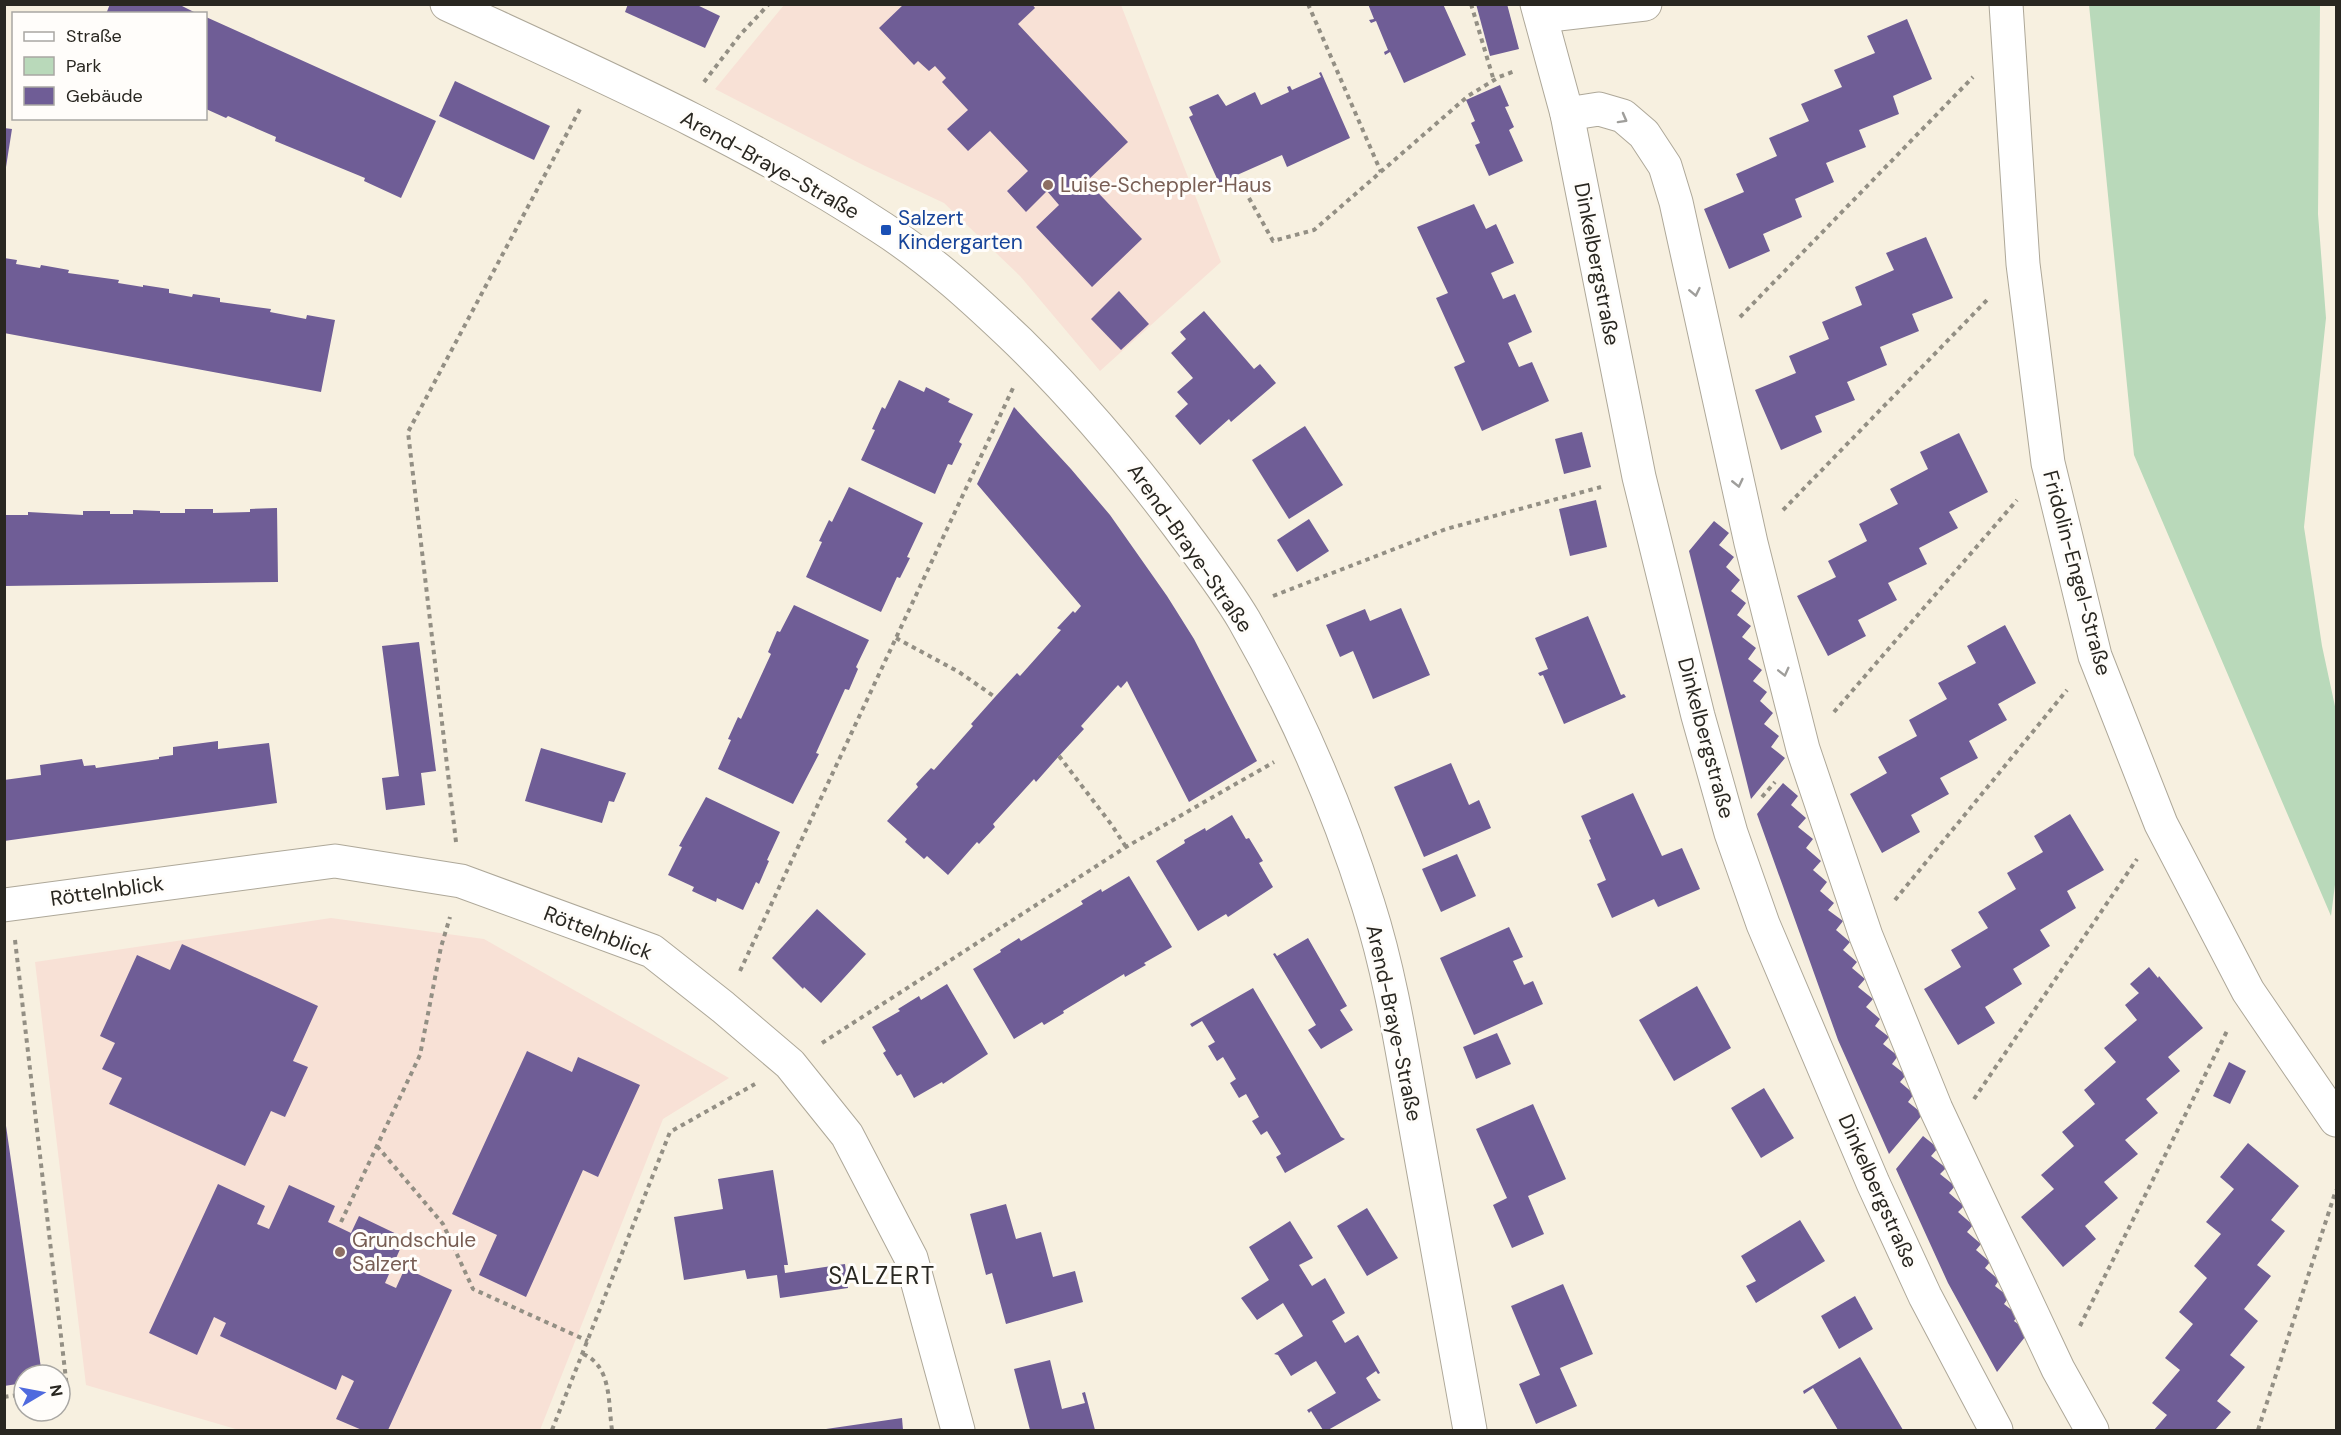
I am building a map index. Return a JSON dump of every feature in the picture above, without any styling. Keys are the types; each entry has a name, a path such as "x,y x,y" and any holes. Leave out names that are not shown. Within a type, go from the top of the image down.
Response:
{"street":[{"name":"Arend-Braye-Straße","path":"447,4 599,74 680,115 806,181 886,230 961,286 1081,404 1141,477 1196,550 1241,615 1275,678 1337,816 1369,907 1393,997 1470,1431"},
{"path":"1539,10 1645,4"},
{"name":"Fridolin-Engel-Straße","path":"2006,4 2022,264 2048,462 2095,656 2161,824 2248,991 2337,1120"},
{"name":"Dinkelbergstraße","path":"1539,10 1567,114 1639,477 1698,716 1731,833 1763,924 1868,1172 1925,1296 1996,1431"},
{"path":"1567,114 1599,109 1623,116 1644,134 1665,166 1676,202 1751,543 1803,748 1866,936 1948,1137 2058,1369 2092,1431"},
{"name":"Röttelnblick","path":"8,904 335,861 461,881 652,951 723,1006 790,1064 847,1135 911,1258 958,1431"}],"path":[{"path":"680,115 740,35 769,4"},
{"path":"1308,4 1381,172"},
{"path":"1471,4 1494,81"},
{"path":"1708,350 2008,40"},
{"path":"1249,198 1273,241 1314,230 1468,96 1494,81 1553,58"},
{"path":"461,881 408,432 599,74"},
{"path":"1751,543 2022,264"},
{"path":"723,1006 1029,352"},
{"path":"1731,833 2048,462"},
{"path":"1241,615 1275,595 1446,529 1639,477"},
{"path":"896,638 959,672 995,697"},
{"path":"1866,936 2095,656"},
{"path":"552,1431 670,1132 790,1064 1126,847 1306,744"},
{"path":"1059,756 1126,847"},
{"path":"1948,1137 2161,824"},
{"path":"8,904 64,1363"},
{"path":"341,1222 420,1055 441,947"},
{"path":"2058,1369 2248,991"},
{"path":"377,1146 443,1224 473,1289 588,1341"},
{"path":"2258,1431 2337,1190"},
{"path":"582,1354 594,1359 604,1374 612,1431"}],"shaded area":[{"name":"Luise‑Scheppler‑Haus","path":"784,5 1121,5 1221,262 1100,371 1020,276 944,203 865,166 715,89"},
{"name":"Grundschule Salzert","path":"331,918 484,939 729,1078 663,1119 540,1430 239,1430 86,1385 35,962"}],"green space":[{"path":"2089,5 2320,5 2318,214 2326,318 2304,527 2322,646 2336,711 2336,877 2331,916 2134,455"}],"building":[{"path":"110,4 178,4 194,12 107,12"},
{"path":"628,4 695,4 720,16 705,48 625,12"},
{"path":"904,4 1032,4 1035,8 1018,24 1128,142 1087,181 1142,239 1092,287 1036,227 1059,205 1047,191 1026,212 1007,191 1028,171 990,131 968,151 947,129 968,110 942,82 946,78 935,66 929,71 918,61 914,65 879,28"},
{"path":"1368,4 1443,4 1466,55 1404,83 1390,52 1385,55 1384,52 1388,50 1376,21 1371,23 1369,20 1374,19"},
{"path":"1476,4 1507,4 1519,49 1490,56"},
{"path":"207,17 436,121 401,198 364,181 365,178 275,141 276,137 228,116 226,118 207,109"},
{"path":"1907,19 1932,79 1893,96 1899,114 1859,130 1866,147 1826,163 1834,182 1795,199 1802,217 1763,234 1770,251 1729,269 1704,209 1744,192 1736,174 1777,156 1769,138 1809,121 1801,104 1842,87 1834,70 1875,53 1867,36"},
{"path":"1321,72 1350,138 1287,167 1282,155 1219,183 1189,117 1193,115 1189,107 1218,94 1226,106 1255,92 1261,105 1289,92 1287,87 1290,86 1292,90 1321,77 1319,73"},
{"path":"455,81 550,126 534,160 439,116"},
{"path":"1500,85 1509,106 1505,107 1514,127 1509,130 1523,161 1489,176 1475,145 1480,143 1471,123 1475,121 1466,100"},
{"path":"4,128 12,129 6,167 4,166"},
{"path":"1474,204 1486,229 1496,224 1514,263 1491,273 1503,299 1515,294 1532,332 1508,343 1519,367 1532,362 1549,401 1482,431 1454,367 1465,362 1436,298 1448,293 1417,227"},
{"path":"1926,237 1953,298 1912,314 1919,331 1880,347 1887,365 1847,382 1855,400 1815,416 1822,432 1781,450 1755,390 1796,373 1789,356 1829,339 1822,322 1862,305 1855,287 1894,270 1886,253"},
{"path":"4,258 17,260 16,264 40,268 41,265 69,270 68,273 119,280 118,283 169,289 169,293 220,298 220,302 271,309 270,312 306,319 307,315 335,320 321,392 4,333"},
{"path":"1119,291 1149,324 1121,350 1091,319"},
{"path":"1204,311 1254,369 1260,364 1276,383 1231,422 1229,419 1200,445 1175,416 1188,404 1177,392 1193,378 1171,353 1186,339 1180,332"},
{"path":"899,380 924,392 926,387 950,399 948,402 973,414 959,442 962,444 952,465 948,464 935,494 861,460 875,430 872,429 882,407 885,409"},
{"path":"1014,407 1110,515 1167,596 1194,639 1257,761 1189,802 1127,681 1121,688 1118,685 1081,726 1084,729 1036,782 1034,779 993,824 995,827 979,844 977,842 948,875 927,856 924,859 887,821 918,787 916,784 931,768 934,770 995,697 1017,673 1020,676 1061,630 1057,628 1081,606 977,484"},
{"path":"1305,426 1343,485 1289,519 1252,460"},
{"path":"1582,432 1591,467 1564,474 1555,439"},
{"path":"1959,433 1988,492 1949,512 1958,528 1919,548 1927,564 1888,583 1897,600 1858,620 1866,636 1828,656 1797,596 1836,577 1828,561 1867,541 1859,524 1898,504 1890,489 1928,469 1920,452"},
{"path":"849,487 923,523 907,557 910,558 900,578 897,577 881,612 806,577 829,520 832,522"},
{"path":"1596,500 1607,547 1570,556 1559,509"},
{"path":"277,508 278,582 4,586 4,515 28,515 28,512 83,515 83,511 133,514 133,510 185,513 185,509 213,509 213,513 250,512 250,509"},
{"path":"1309,519 1329,551 1297,572 1277,540"},
{"path":"1714,521 1729,533 1719,545 1734,557 1726,567 1740,580 1731,591 1746,603 1737,615 1751,626 1742,637 1756,648 1748,659 1762,670 1753,681 1767,692 1760,701 1773,713 1764,724 1779,736 1771,747 1785,758 1751,799 1689,551"},
{"path":"794,605 869,640 856,667 858,669 849,690 845,689 816,753 819,754 793,804 718,769 738,717 741,719 771,654 768,652 777,631 780,632"},
{"path":"1401,608 1430,675 1373,699 1353,651 1340,657 1326,625 1365,609 1370,621"},
{"path":"1588,616 1621,695 1624,694 1626,697 1564,724 1543,675 1540,676 1538,673 1548,669 1535,638"},
{"path":"2005,625 2036,683 1998,704 2007,720 1969,741 1978,758 1940,778 1949,794 1911,815 1920,832 1882,853 1850,794 1887,773 1878,757 1917,736 1909,720 1947,699 1938,683 1976,663 1967,646"},
{"path":"419,642 436,771 421,773 425,805 386,810 382,778 399,776 382,646"},
{"path":"218,741 218,749 269,743 277,803 4,841 4,780 41,775 40,765 82,759 84,766 95,765 96,768 159,759 159,757 173,755 173,747"},
{"path":"541,748 626,773 614,802 609,801 602,823 525,801"},
{"path":"1451,763 1469,805 1479,800 1491,828 1424,857 1394,787"},
{"path":"1783,783 1798,796 1791,805 1806,818 1798,827 1813,839 1806,848 1821,861 1813,870 1827,882 1820,891 1834,903 1828,910 1843,921 1836,930 1850,942 1843,950 1857,962 1852,968 1865,979 1858,987 1873,999 1866,1007 1880,1019 1875,1026 1889,1037 1883,1044 1898,1056 1892,1064 1906,1075 1900,1082 1914,1094 1908,1102 1923,1114 1889,1154 1838,1040 1757,814"},
{"path":"1633,793 1662,856 1682,848 1700,889 1658,907 1654,899 1612,918 1597,884 1606,880 1581,816"},
{"path":"706,797 780,832 759,884 756,882 743,910 717,898 716,902 692,891 694,887 668,875 682,847 679,846"},
{"path":"2070,814 2104,870 2067,891 2076,908 2040,930 2050,946 2013,969 2022,984 1985,1007 1995,1023 1958,1045 1924,989 1961,967 1951,950 1988,928 1978,912 2016,889 2007,873 2043,852 2034,836"},
{"path":"1232,815 1246,839 1249,838 1263,861 1259,863 1273,887 1228,917 1226,914 1198,931 1156,861 1185,843 1184,840 1205,828 1206,831"},
{"path":"1457,854 1476,896 1441,912 1422,869"},
{"path":"1129,876 1172,947 1144,963 1146,965 1125,977 1124,974 1063,1011 1064,1013 1044,1025 1042,1022 1014,1039 973,969 1019,938 1021,941 1083,904 1081,901 1101,889 1102,892"},
{"path":"817,909 866,954 821,1003 804,987 803,989 772,958"},
{"path":"1509,927 1523,957 1513,961 1524,985 1533,981 1543,1004 1474,1035 1440,958"},
{"path":"1308,938 1347,1006 1340,1010 1353,1030 1321,1049 1308,1030 1316,1025 1273,954 1277,956"},
{"path":"182,944 318,1006 293,1061 308,1067 285,1117 271,1111 245,1166 109,1104 122,1078 102,1069 115,1043 100,1036 137,955 170,970"},
{"path":"2149,967 2203,1028 2168,1057 2180,1071 2146,1099 2158,1113 2125,1140 2138,1154 2104,1182 2118,1198 2085,1226 2096,1239 2063,1267 2021,1217 2054,1189 2041,1175 2074,1146 2062,1132 2095,1104 2084,1090 2116,1062 2104,1048 2137,1020 2125,1005 2139,993 2130,984"},
{"path":"947,984 988,1054 943,1084 942,1082 914,1098 901,1074 897,1076 883,1053 886,1051 872,1027 900,1011 898,1009 919,996 921,1000"},
{"path":"1697,986 1731,1048 1674,1081 1639,1020"},
{"path":"1253,988 1341,1137 1345,1139 1285,1173 1276,1157 1281,1154 1267,1131 1261,1135 1252,1121 1259,1117 1246,1094 1239,1098 1230,1083 1236,1079 1223,1057 1217,1061 1208,1046 1215,1042 1202,1021 1192,1027 1190,1024"},
{"path":"1497,1033 1511,1064 1476,1079 1463,1047"},
{"path":"527,1051 572,1072 578,1057 640,1085 598,1177 583,1170 526,1297 479,1275 497,1235 452,1214"},
{"path":"2229,1062 2246,1071 2230,1104 2213,1096"},
{"path":"1764,1088 1794,1138 1761,1158 1731,1108"},
{"path":"1533,1104 1566,1179 1528,1196 1544,1234 1512,1248 1493,1205 1507,1198 1476,1129"},
{"path":"4,1112 40,1363 12,1363 12,1385 4,1386"},
{"path":"1923,1136 1938,1148 1931,1156 1946,1168 1940,1174 1955,1186 1949,1193 1964,1206 1958,1212 1973,1225 1967,1232 1981,1244 1976,1250 1990,1262 1985,1268 1999,1280 1995,1286 2009,1297 2004,1304 2018,1315 2014,1321 2029,1332 1997,1372 1948,1283 1896,1169"},
{"path":"2248,1143 2299,1186 2271,1220 2285,1231 2257,1265 2271,1276 2244,1309 2258,1321 2230,1355 2245,1367 2217,1401 2231,1412 2215,1430 2154,1430 2167,1415 2152,1403 2180,1370 2165,1358 2193,1324 2179,1312 2207,1278 2194,1266 2221,1234 2206,1222 2234,1189 2220,1177"},
{"path":"773,1170 788,1265 784,1265 785,1273 845,1264 848,1288 780,1298 777,1275 747,1279 745,1270 684,1280 674,1217 723,1209 718,1179"},
{"path":"218,1184 265,1206 257,1224 269,1229 289,1185 335,1206 328,1222 351,1233 359,1216 405,1238 385,1283 396,1288 405,1268 452,1290 388,1430 362,1430 336,1419 354,1381 342,1375 336,1390 220,1336 226,1323 214,1317 197,1355 149,1333"},
{"path":"1006,1204 1016,1239 1041,1232 1053,1277 1075,1271 1083,1302 1006,1324 992,1273 986,1275 970,1214"},
{"path":"1367,1208 1398,1258 1367,1276 1337,1226"},
{"path":"1800,1220 1825,1261 1756,1303 1746,1286 1756,1281 1741,1256"},
{"path":"1290,1221 1313,1258 1299,1265 1312,1286 1325,1278 1345,1313 1332,1321 1345,1343 1358,1335 1380,1373 1376,1371 1366,1378 1381,1400 1328,1430 1323,1430 1311,1411 1309,1413 1307,1410 1336,1393 1316,1361 1291,1376 1278,1355 1274,1354 1303,1336 1283,1303 1257,1320 1241,1298 1269,1280 1249,1247"},
{"path":"1563,1284 1593,1354 1560,1368 1577,1406 1536,1424 1519,1384 1540,1375 1511,1306"},
{"path":"1855,1296 1873,1329 1839,1349 1821,1316"},
{"path":"1860,1357 1903,1430 1838,1430 1813,1388 1804,1394 1803,1391"},
{"path":"1050,1360 1062,1409 1085,1403 1082,1393 1085,1392 1095,1430 1030,1430 1014,1369"},
{"path":"902,1418 903,1430 826,1429"}],"place":[{"name":"Luise‑Scheppler‑Haus","path":"1048,185"},
{"name":"Salzert Kindergarten","path":"886,230"},
{"name":"Grundschule Salzert","path":"340,1252"}],"district":[{"name":"SALZERT","path":"882,1276"}]}
